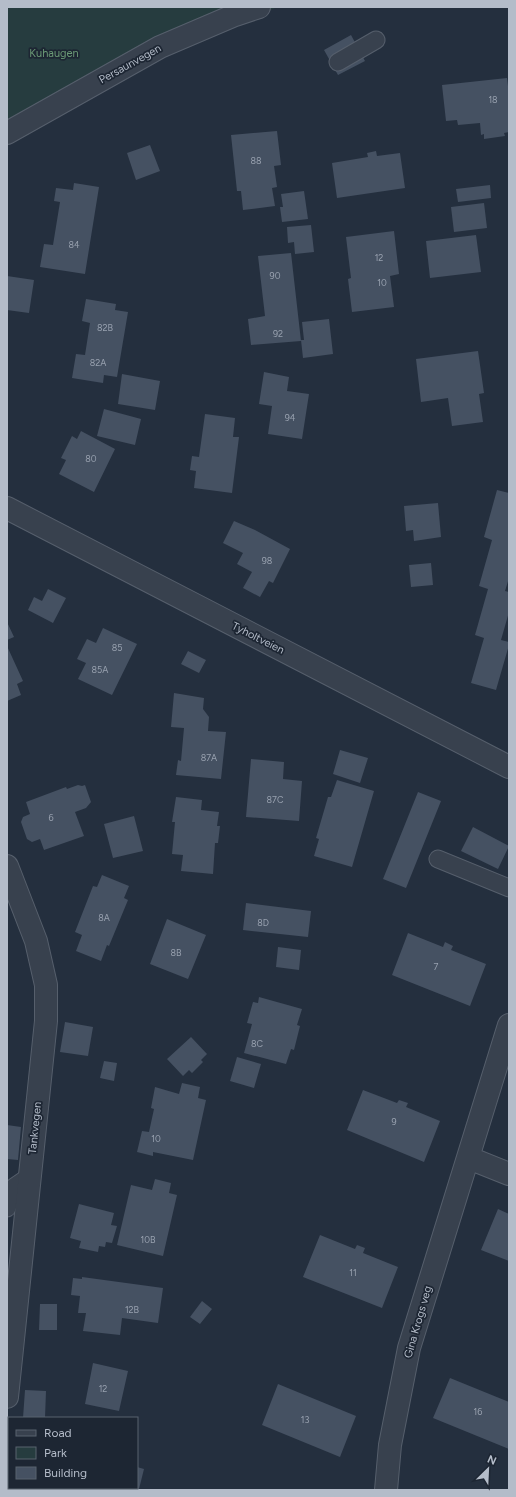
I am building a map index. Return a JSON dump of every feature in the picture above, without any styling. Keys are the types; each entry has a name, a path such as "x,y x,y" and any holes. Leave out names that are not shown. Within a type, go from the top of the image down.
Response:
{"street":[{"name":"Persaunvegen","path":"7,133 160,47 235,15 259,7"},
{"name":"Tyholtveien","path":"7,508 509,767"},
{"name":"Tankvegen","path":"7,866 36,941 46,986 46,1022 7,1396"},
{"name":"Gina Krogs veg","path":"386,1490 390,1445 409,1348 509,1025"},
{"path":"469,1158 509,1174"}],"lane":[{"path":"338,62 376,40"},
{"path":"438,859 509,888"},
{"path":"7,1208 14,1187 30,1176"}],"green space":[{"name":"Kuhaugen","path":"7,7 278,7 137,60 7,132"}],"building":[{"path":"351,35 365,61 338,75 324,50"},
{"path":"507,78 509,94 509,132 504,133 505,136 484,139 484,134 481,135 480,123 458,125 457,120 446,121 442,85"},
{"path":"277,131 281,165 274,166 277,187 272,188 275,206 243,210 241,191 237,191 231,135"},
{"path":"150,145 160,171 136,180 127,153"},
{"path":"376,151 377,156 400,153 405,188 337,198 332,163 368,157 367,153"},
{"path":"74,183 99,187 85,274 40,267 44,244 53,245 60,202 54,201 56,188 73,190"},
{"path":"490,185 491,198 458,202 456,189"},
{"path":"304,191 308,219 282,222 280,207 283,207 281,194"},
{"path":"484,203 487,228 454,232 451,207"},
{"path":"311,225 314,252 295,254 294,242 288,243 287,227"},
{"path":"394,231 399,274 390,276 394,307 352,312 348,279 351,278 346,237"},
{"path":"476,235 481,272 430,278 426,241"},
{"path":"291,253 301,341 251,345 248,319 265,316 258,256"},
{"path":"7,276 34,280 29,313 7,310"},
{"path":"86,299 116,304 115,310 128,312 117,377 104,375 103,383 72,378 76,354 85,355 90,323 82,321"},
{"path":"329,319 333,354 303,358 301,340 304,340 302,322"},
{"path":"478,351 484,393 479,394 483,422 452,426 448,398 421,402 416,359"},
{"path":"264,372 289,377 287,391 309,394 302,439 268,434 272,406 259,404"},
{"path":"122,374 160,381 155,410 118,404"},
{"path":"104,409 141,419 135,445 97,436"},
{"path":"205,414 235,418 233,437 239,437 232,493 194,488 196,471 190,470 192,456 199,457"},
{"path":"81,431 115,449 94,492 59,474 66,460 61,458 72,436 77,439"},
{"path":"497,490 509,493 509,578 505,591 509,592 509,612 501,640 509,642 509,645 496,690 471,683 484,638 475,635 488,589 479,586 492,540 484,537"},
{"path":"438,503 441,537 414,541 413,530 406,531 404,506"},
{"path":"234,521 255,530 290,549 273,583 269,581 260,597 243,588 252,572 237,564 243,553 223,543"},
{"path":"431,563 433,585 411,587 409,565"},
{"path":"48,589 66,598 53,623 28,610 34,597 42,601"},
{"path":"7,622 14,637 7,640"},
{"path":"103,628 137,644 112,695 78,679 86,663 77,659 87,639 96,643"},
{"path":"7,646 23,681 17,684 21,695 7,701"},
{"path":"188,651 206,660 199,673 181,664"},
{"path":"174,693 204,698 203,709 209,717 208,731 226,732 221,779 176,775 178,760 181,761 184,728 171,727"},
{"path":"340,750 368,758 360,783 333,774"},
{"path":"251,759 284,762 283,779 302,781 299,821 246,817"},
{"path":"337,780 374,791 352,867 314,856 319,839 316,838 328,797 331,797"},
{"path":"78,785 85,785 91,802 86,808 75,812 84,836 44,850 40,839 32,842 27,839 21,822 23,817 30,814 26,802 66,787 67,789"},
{"path":"418,792 441,801 406,888 383,879"},
{"path":"176,797 202,800 201,810 219,812 217,826 220,826 218,843 215,843 213,874 181,871 183,855 172,854 175,822 172,822"},
{"path":"134,816 143,851 113,858 104,824"},
{"path":"473,827 509,846 498,869 461,851"},
{"path":"102,875 129,886 124,898 128,900 109,946 107,945 101,961 76,951 82,935 75,932 93,886 97,887"},
{"path":"246,903 311,911 308,937 243,930"},
{"path":"167,919 206,935 188,979 150,964"},
{"path":"408,933 443,947 445,942 453,946 451,950 486,964 470,1006 392,975"},
{"path":"278,947 301,950 299,970 276,967"},
{"path":"259,997 302,1009 297,1025 300,1026 294,1050 291,1049 286,1064 244,1053 252,1024 247,1023 253,1002 258,1003"},
{"path":"65,1022 93,1027 88,1056 60,1052"},
{"path":"191,1037 207,1054 201,1060 203,1062 192,1073 189,1070 183,1076 167,1059"},
{"path":"237,1057 261,1064 254,1088 230,1081"},
{"path":"104,1061 117,1063 114,1081 100,1078"},
{"path":"182,1083 200,1087 198,1098 206,1100 193,1160 153,1152 153,1156 137,1152 142,1131 149,1132 154,1109 151,1108 155,1087 179,1094"},
{"path":"363,1090 397,1103 399,1100 408,1103 406,1107 440,1121 424,1162 347,1130"},
{"path":"7,1125 21,1127 18,1160 7,1159"},
{"path":"155,1179 171,1183 169,1193 177,1195 163,1256 117,1245 131,1185 152,1190"},
{"path":"79,1204 114,1213 111,1225 117,1226 112,1243 106,1242 105,1247 99,1246 98,1252 79,1248 81,1241 70,1238"},
{"path":"498,1209 509,1214 509,1261 481,1250"},
{"path":"320,1235 355,1249 357,1245 365,1248 363,1253 398,1267 382,1308 303,1277"},
{"path":"82,1277 163,1288 158,1323 122,1318 120,1335 83,1331 86,1313 78,1313 80,1296 71,1295 73,1278 82,1279"},
{"path":"202,1301 212,1309 200,1324 190,1317"},
{"path":"40,1304 57,1304 57,1330 39,1330"},
{"path":"93,1363 128,1371 119,1411 85,1404"},
{"path":"450,1378 509,1402 509,1449 433,1418"},
{"path":"278,1384 356,1416 340,1457 262,1425"},
{"path":"25,1390 46,1391 45,1417 23,1417"},
{"path":"138,1467 144,1469 138,1489"},
{"path":"64,1489 105,1489 105,1490"}]}
